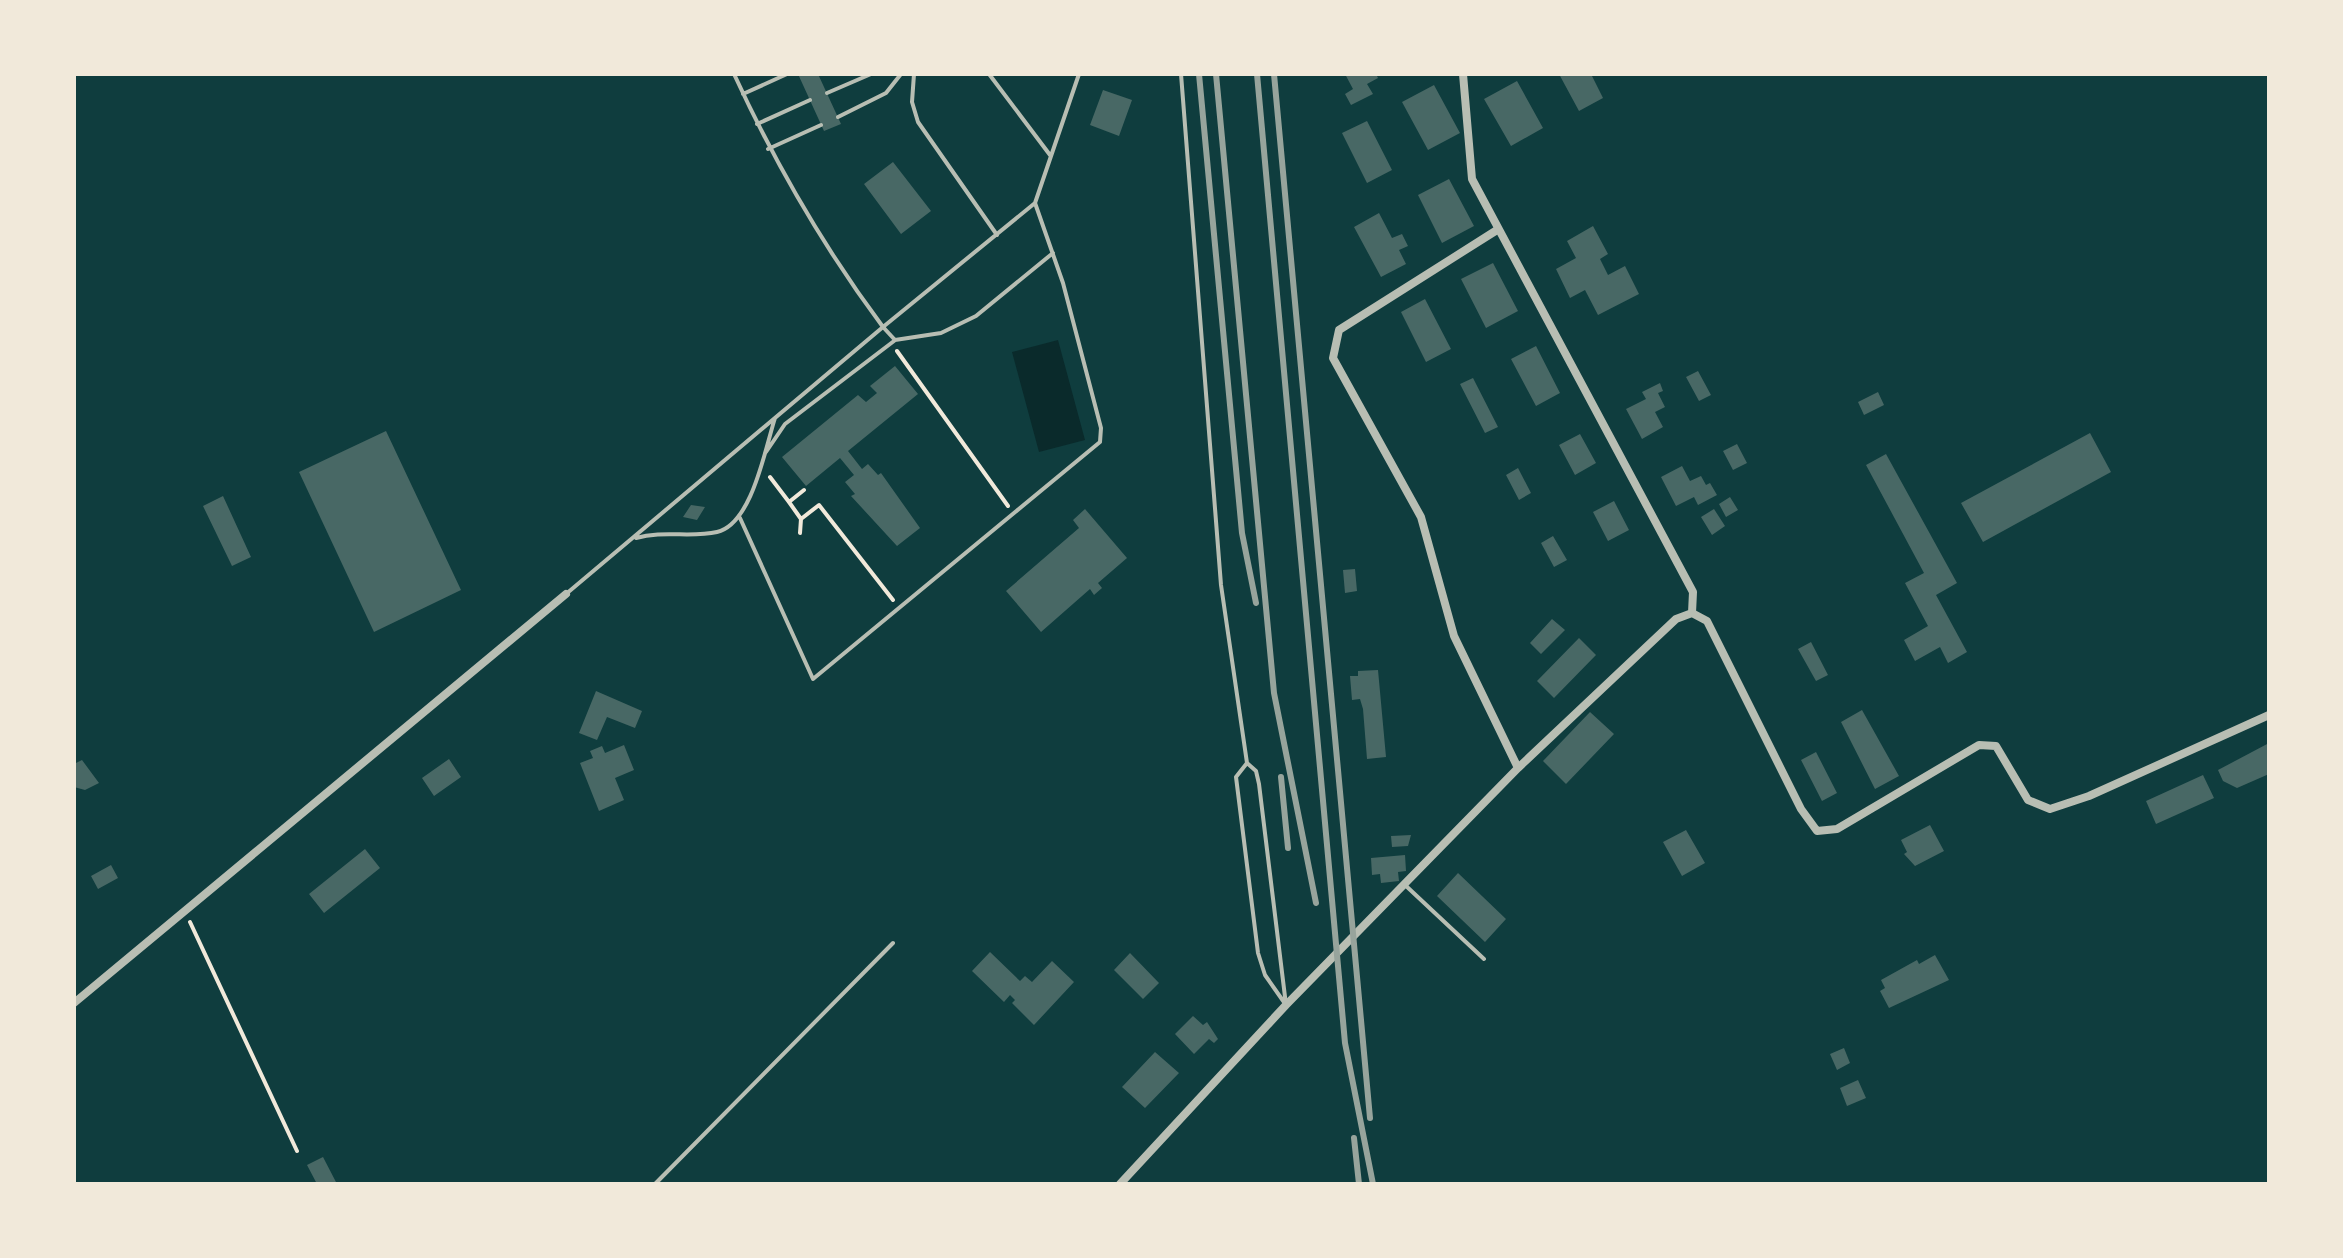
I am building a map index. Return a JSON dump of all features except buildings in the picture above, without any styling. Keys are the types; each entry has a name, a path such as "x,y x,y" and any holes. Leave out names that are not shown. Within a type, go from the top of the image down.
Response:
{"street":[{"path":"1463,74 1472,179 1693,592 1692,613"},
{"path":"1497,230 1339,330 1333,358 1421,517 1454,636 1518,768"},
{"path":"74,1003 566,594"},
{"path":"1120,1184 1286,1005 1518,768 1656,634 1676,619 1692,613 1707,621 1801,809 1817,831 1837,829 1979,745 1996,746 2028,800 2050,809 2089,796 2269,715"}],"lane":[{"path":"734,74 768,149 851,285 895,340"},
{"path":"743,94 787,74"},
{"path":"827,93 871,74"},
{"path":"838,117 886,93 901,74"},
{"path":"914,74 912,102 918,122 997,235"},
{"path":"989,74 1051,156"},
{"path":"566,594 1035,203 1079,74"},
{"path":"1181,74 1221,585 1247,763 1256,771 1259,784 1286,1005"},
{"path":"757,124 810,100"},
{"path":"768,149 821,125"},
{"path":"740,518 813,679 1100,442 1101,428 1053,253 1035,203"},
{"path":"761,461 785,424 895,340 941,333 976,316 1053,253"},
{"path":"626,543 651,534 716,532 740,518 775,417"},
{"path":"1247,763 1236,777 1258,953 1265,975 1286,1005"},
{"path":"1405,885 1484,959"},
{"path":"655,1184 893,943"}],"path":[{"path":"895,340 897,356 1015,514"},
{"path":"773,467 770,478 801,519 800,533"},
{"path":"789,502 804,490"},
{"path":"801,519 819,505 899,608"},
{"path":"184,912 195,928 297,1151"}],"water":[{"path":"1058,340 1085,440 1039,452 1012,352"}],"railway":[{"path":"1199,74 1242,533 1256,603"},
{"path":"1216,74 1274,693 1316,903"},
{"path":"1257,74 1345,1043 1373,1184"},
{"path":"1274,74 1370,1118"},
{"path":"1281,777 1288,848"},
{"path":"1354,1138 1359,1184"}]}
